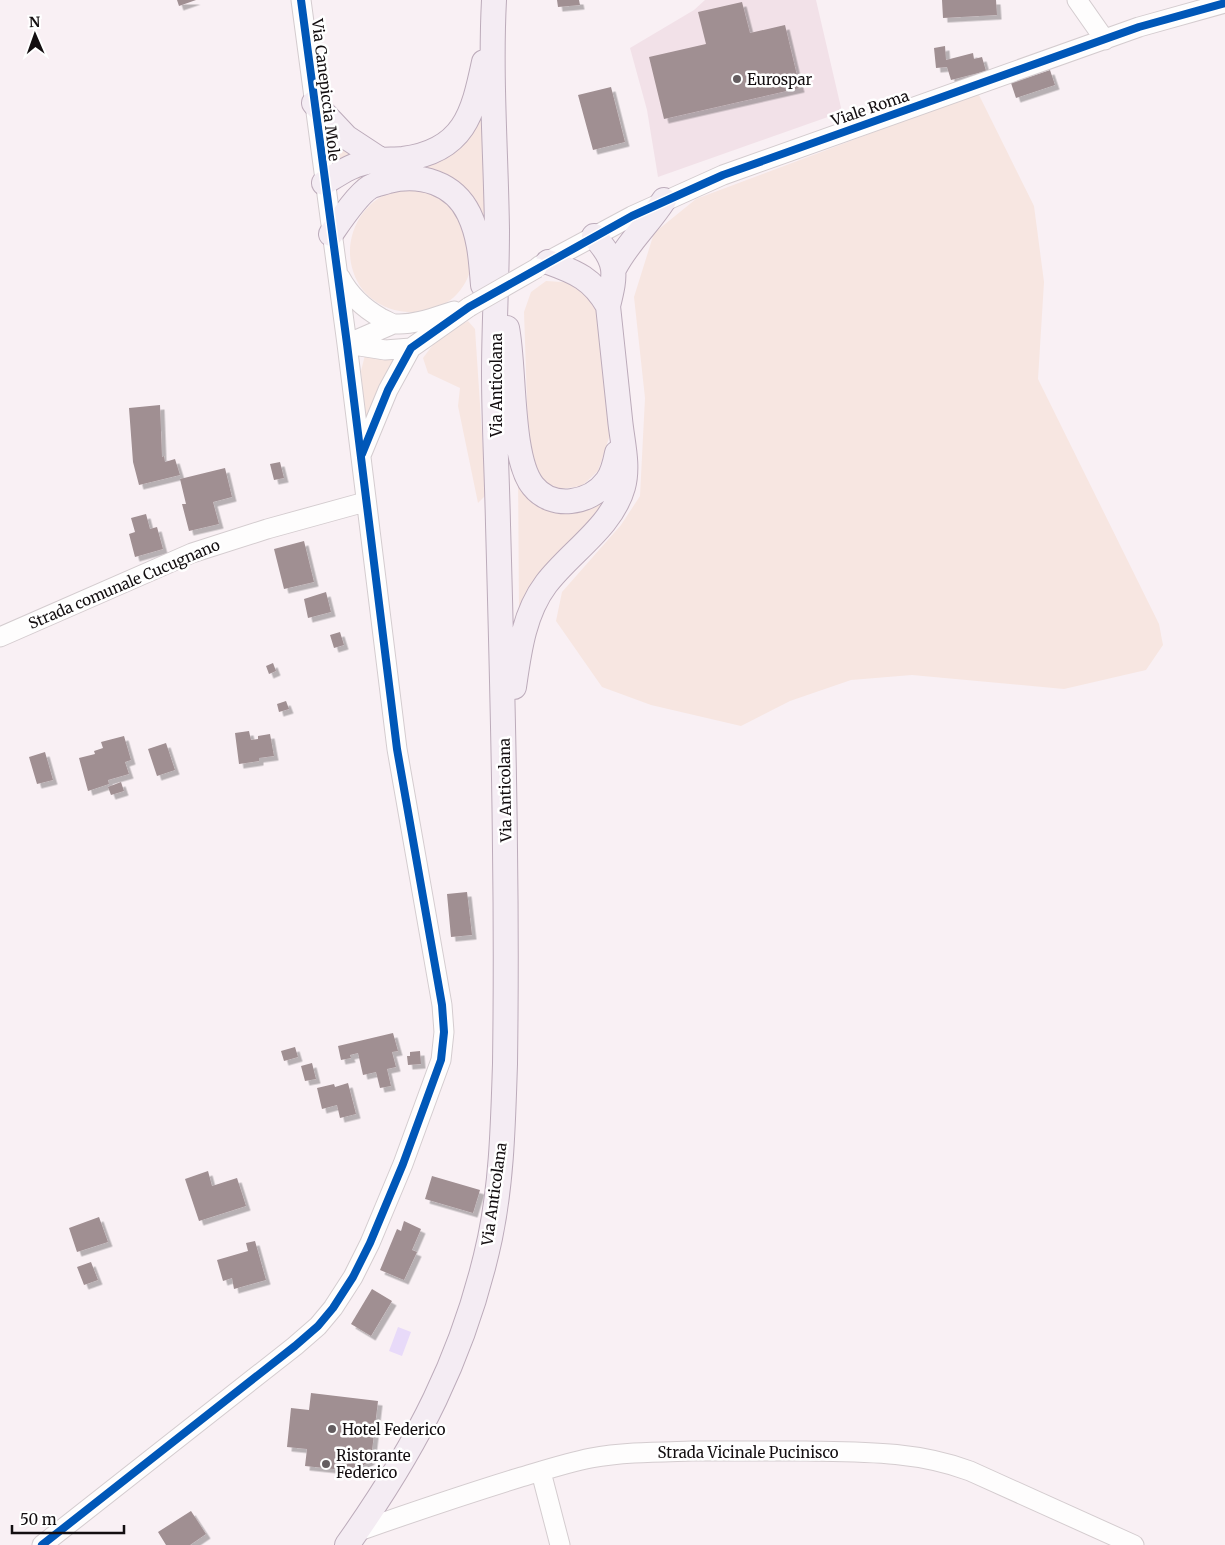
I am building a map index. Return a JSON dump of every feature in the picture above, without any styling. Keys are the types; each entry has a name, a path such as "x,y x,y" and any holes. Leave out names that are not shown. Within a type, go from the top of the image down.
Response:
{"main road":[{"path":"324,183 353,165 367,161 404,159 428,153 447,143 462,129 475,104 493,10"},
{"name":"Via Anticolana","path":"352,1539 380,1499 405,1458 444,1381 468,1317 485,1259 493,1223 501,1167 504,1119 506,987 504,748 494,371 497,298 493,10"},
{"path":"314,103 346,137 381,160"},
{"path":"324,183 370,187 394,180 423,179 444,187 465,207 480,248 487,348 494,371"},
{"path":"331,234 370,187"},
{"path":"614,269 629,244 649,222 664,200"},
{"path":"594,236 609,253 614,269 612,292 604,300"},
{"path":"504,748 518,658 529,615 537,596 599,527 614,507 623,488 625,457 604,300 594,261 594,236"},
{"path":"542,265 576,273 588,281 604,300"},
{"path":"497,298 510,341 516,424 521,458 533,487 548,498 563,501 579,500 596,492 612,475 621,431"}],"street":[{"name":"Via Canepiccia Mole","path":"42,1545 302,1340 333,1308 346,1289 370,1243 403,1164 441,1060 444,1032 442,1005 397,749 347,344 301,0"},
{"path":"1076,0 1105,40"},
{"name":"Viale Roma","path":"469,306 594,236 664,200 723,175 1139,27 1225,3"},
{"path":"336,270 348,290 360,304 393,324"},
{"path":"347,344 393,324 420,322 469,306"},
{"path":"361,456 388,390 411,348 469,306"},
{"path":"347,344 385,350 411,348"},
{"name":"Strada comunale Cucugnano","path":"0,637 192,553 267,529 366,502"},
{"name":"Strada Vicinale Pucinisco","path":"352,1539 447,1500 590,1458 648,1452 768,1451 884,1453 913,1455 944,1462 970,1471 1134,1545"},
{"path":"541,1472 560,1545"}],"shaded area":[{"name":"Eurospar","path":"705,0 816,0 842,112 658,177 647,110 630,48 694,10"},
{"path":"978,93 1034,206 1044,282 1038,379 1159,624 1163,645 1146,670 1064,689 912,675 851,680 790,701 741,726 651,705 602,687 556,621 562,592 621,525 640,496 645,398 634,297 654,233 696,199"},
{"path":"483,102 486,228 466,194 363,181 348,176 397,164"},
{"path":"327,128 356,157 335,166 331,161"},
{"path":"416,189 442,197 454,206 473,261 460,291 446,303 429,310 410,312 392,309 375,301 362,289 353,271 350,246 358,221 374,202 385,195 397,191"},
{"path":"546,281 577,283 596,296 610,435 598,471 582,486 560,489 539,479 529,460 524,312 531,292"},
{"path":"468,321 475,329 486,495 478,503 458,406 460,388 428,373 423,358 438,338"},
{"path":"366,351 398,359 373,403 366,422 361,371"},
{"path":"518,467 537,500 610,487 603,504 519,614"},
{"path":"398,1327 411,1332 402,1356 389,1351"}],"building":[{"path":"177,0 196,0 179,6"},
{"path":"557,0 579,0 580,5 558,7"},
{"path":"942,0 996,0 997,15 943,18"},
{"path":"742,2 750,33 785,25 800,88 664,119 649,57 706,44 698,12"},
{"path":"945,46 946,60 973,53 974,59 982,57 986,71 951,80 947,67 936,68 934,48"},
{"path":"1050,70 1055,85 1016,98 1011,83"},
{"path":"611,87 625,142 593,150 578,95"},
{"path":"160,405 162,457 164,456 165,462 175,459 180,475 139,485 133,462 129,408"},
{"path":"280,462 284,478 274,480 270,464"},
{"path":"225,468 232,497 213,502 219,524 189,531 182,504 186,504 180,479"},
{"path":"146,514 150,529 157,527 163,549 135,557 129,534 135,532 131,518"},
{"path":"304,541 314,582 284,589 274,549"},
{"path":"326,592 331,612 308,618 304,599"},
{"path":"340,632 344,645 334,648 330,635"},
{"path":"273,663 276,671 269,674 266,666"},
{"path":"286,701 289,709 279,712 277,704"},
{"path":"249,731 251,740 258,739 258,736 270,734 274,756 259,758 259,761 239,764 235,733"},
{"path":"124,736 131,760 125,762 129,774 108,780 109,784 88,791 79,758 95,754 94,751 103,748 101,742"},
{"path":"166,743 175,770 157,776 148,749"},
{"path":"45,752 53,780 37,784 29,757"},
{"path":"121,782 124,791 111,795 108,787"},
{"path":"467,892 472,935 451,937 447,894"},
{"path":"393,1033 398,1051 392,1052 396,1067 387,1069 391,1086 380,1088 376,1072 363,1075 358,1053 350,1055 351,1058 341,1060 338,1046"},
{"path":"295,1047 298,1057 284,1061 281,1051"},
{"path":"420,1051 421,1064 408,1065 407,1056 410,1056 410,1052"},
{"path":"312,1063 316,1079 305,1081 301,1066"},
{"path":"348,1083 356,1114 340,1118 337,1105 322,1109 317,1088 334,1084 335,1087"},
{"path":"208,1171 212,1186 237,1178 246,1206 199,1221 185,1179"},
{"path":"432,1176 480,1190 473,1213 425,1199"},
{"path":"99,1217 108,1242 77,1252 69,1228"},
{"path":"404,1221 421,1229 412,1250 417,1252 404,1280 380,1270 397,1229 401,1231"},
{"path":"255,1241 266,1280 234,1289 232,1278 223,1281 217,1260 248,1251 246,1243"},
{"path":"91,1262 98,1280 84,1285 77,1267"},
{"path":"372,1289 392,1301 371,1336 351,1324"},
{"name":"Hotel Federico","path":"311,1393 378,1401 371,1459 359,1469 343,1467 343,1470 305,1466 307,1449 287,1447 291,1408 309,1410"},
{"path":"191,1511 206,1534 190,1545 166,1545 158,1532"}],"cycle path":[{"path":"42,1545 295,1346 318,1326 333,1308 353,1277 370,1243 403,1164 441,1060 444,1032 442,1005 397,749 347,344 301,0"},
{"path":"362,454 388,390 411,348 469,307 632,216 723,175 1139,27 1225,3"}],"place":[{"name":"Eurospar","path":"737,79"},
{"name":"Hotel Federico","path":"332,1429"},
{"name":"Ristorante Federico","path":"326,1464"}]}
